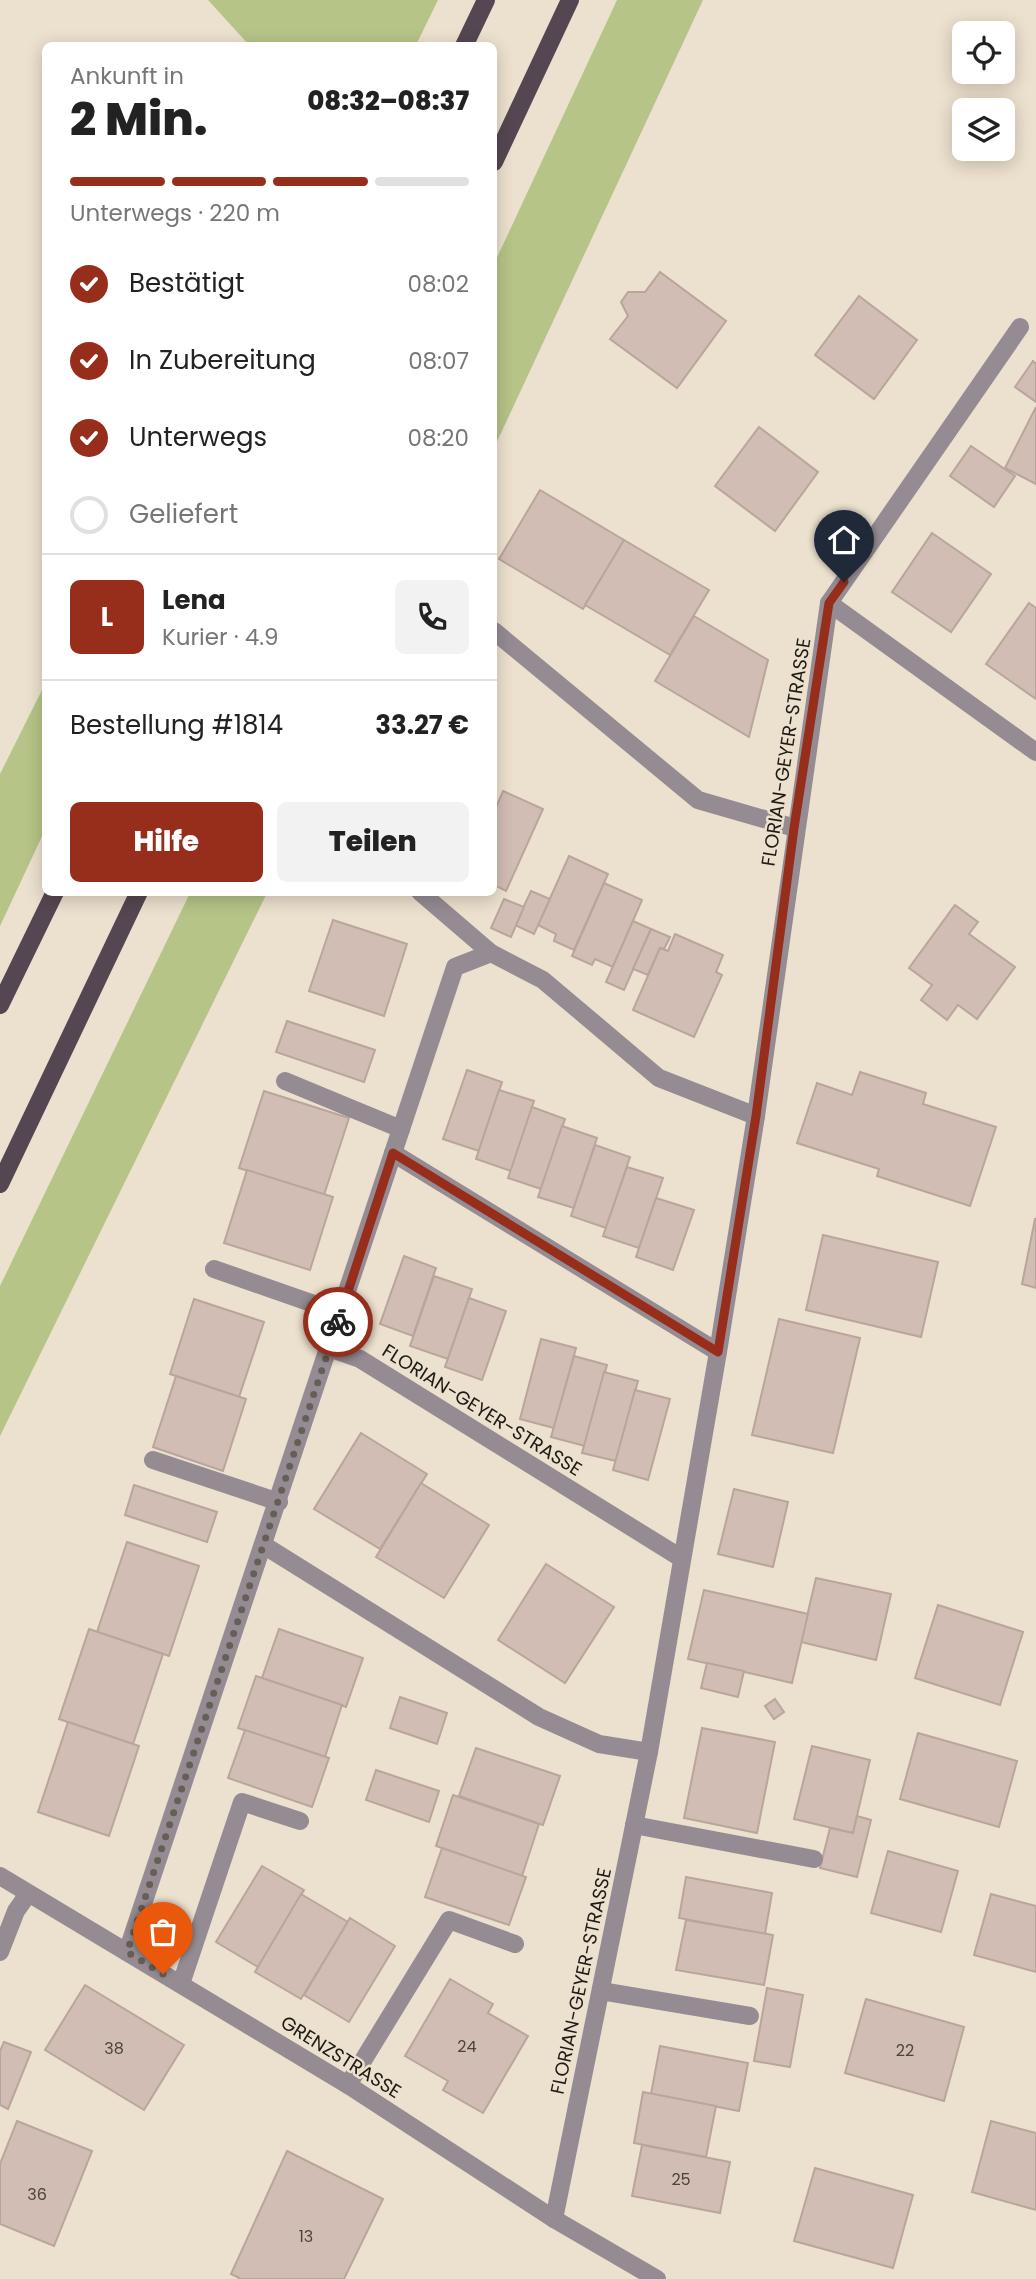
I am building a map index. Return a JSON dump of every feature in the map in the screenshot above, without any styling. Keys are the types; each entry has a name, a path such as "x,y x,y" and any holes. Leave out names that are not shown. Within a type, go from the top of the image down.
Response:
{"main road":[{"path":"466,42 486,0"},
{"path":"497,157 570,0"},
{"path":"0,1004 53,896"},
{"path":"0,1184 137,896"}],"street":[{"name":"FLORIAN-GEYER-STRASSE","path":"554,2219 649,1752 718,1352 756,1116 794,828 829,603 1020,327"},
{"path":"829,603 1036,752"},
{"path":"497,633 698,800 794,828"},
{"path":"425,896 491,953 543,980 659,1078 756,1116"},
{"path":"127,1952 265,1546 455,967 491,953"},
{"path":"285,1081 401,1129"},
{"path":"393,1153 718,1352"},
{"path":"214,1269 340,1313"},
{"name":"FLORIAN-GEYER-STRASSE","path":"329,1348 360,1359 681,1558"},
{"path":"153,1460 279,1502"},
{"path":"265,1546 539,1717 599,1744 649,1752"},
{"path":"181,1984 242,1802 300,1821"},
{"path":"634,1825 814,1858"},
{"name":"GRENZSTRASSE","path":"0,1876 348,2085 554,2219 657,2279"},
{"path":"0,1952 16,1911 27,1894"},
{"path":"348,2085 449,1920 514,1944"},
{"path":"601,1991 750,2016"}],"green space":[{"path":"208,0 438,0 417,42 246,42"},
{"path":"617,0 703,0 497,442 497,258"},
{"path":"42,690 42,836 0,926 0,774"},
{"path":"189,896 266,896 0,1436 0,1286"}],"building":[{"path":"660,272 726,321 677,388 610,339 628,316 621,302 628,292 645,292"},
{"path":"859,296 917,340 874,399 815,355"},
{"path":"1033,361 1036,364 1036,402 1015,387"},
{"path":"1036,407 1036,484 1005,468"},
{"path":"759,427 818,472 775,531 715,486"},
{"path":"971,446 1015,476 994,507 950,476"},
{"path":"540,490 624,540 583,609 499,559"},
{"path":"932,533 991,574 951,632 892,592"},
{"path":"624,540 709,590 670,655 585,605"},
{"path":"1029,603 1036,608 1036,699 986,664"},
{"path":"694,616 768,660 749,737 655,681"},
{"path":"503,791 543,809 506,891 497,886 497,805"},
{"path":"569,856 608,874 574,950 554,941 556,934 538,925"},
{"path":"604,883 642,900 613,967 595,959 592,965 572,956"},
{"path":"531,891 550,899 534,934 515,925"},
{"path":"504,899 524,907 511,937 491,928"},
{"path":"955,905 978,922 969,934 1015,967 977,1019 958,1005 947,1020 921,1000 932,985 909,968"},
{"path":"333,920 407,944 384,1016 309,991"},
{"path":"633,921 651,929 624,990 606,982"},
{"path":"651,929 670,937 664,949 660,948 648,975 633,969"},
{"path":"675,934 723,955 716,972 722,975 694,1037 633,1010 660,948 668,951"},
{"path":"287,1021 375,1050 364,1082 276,1052"},
{"path":"467,1070 502,1082 479,1151 443,1139"},
{"path":"860,1072 926,1093 923,1104 996,1127 970,1206 877,1176 879,1169 797,1143 817,1083 852,1095"},
{"path":"499,1090 534,1101 511,1171 476,1159"},
{"path":"264,1091 349,1118 324,1195 239,1168"},
{"path":"532,1107 565,1119 541,1189 508,1178"},
{"path":"562,1126 597,1138 574,1208 538,1197"},
{"path":"595,1145 630,1157 606,1228 571,1216"},
{"path":"627,1167 663,1178 639,1248 603,1236"},
{"path":"247,1170 333,1197 310,1270 224,1243"},
{"path":"656,1198 694,1210 673,1270 636,1257"},
{"path":"1036,1219 1036,1288 1022,1284"},
{"path":"823,1235 938,1262 921,1337 806,1310"},
{"path":"404,1256 436,1268 413,1336 380,1324"},
{"path":"434,1276 472,1289 448,1359 410,1346"},
{"path":"469,1298 506,1311 482,1380 445,1367"},
{"path":"194,1299 264,1322 239,1397 170,1374"},
{"path":"779,1319 860,1338 833,1453 752,1435"},
{"path":"541,1339 576,1348 554,1428 520,1419"},
{"path":"574,1356 607,1365 585,1446 551,1437"},
{"path":"604,1372 638,1381 616,1461 582,1453"},
{"path":"176,1376 246,1399 223,1471 153,1447"},
{"path":"635,1390 670,1399 648,1480 613,1470"},
{"path":"361,1433 427,1474 380,1549 314,1509"},
{"path":"421,1483 489,1525 444,1598 376,1557"},
{"path":"134,1485 217,1512 207,1542 125,1515"},
{"path":"734,1489 788,1502 773,1567 718,1554"},
{"path":"127,1542 199,1566 169,1656 97,1632"},
{"path":"546,1564 614,1607 565,1683 498,1640"},
{"path":"816,1578 891,1594 876,1660 801,1642"},
{"path":"704,1590 808,1614 792,1683 688,1659"},
{"path":"938,1605 1023,1632 1000,1705 915,1678"},
{"path":"89,1629 163,1654 133,1744 59,1719"},
{"path":"279,1629 363,1658 346,1707 262,1678"},
{"path":"707,1663 744,1671 738,1697 701,1688"},
{"path":"256,1676 342,1705 325,1757 238,1728"},
{"path":"400,1697 447,1713 437,1744 390,1728"},
{"path":"775,1699 784,1712 774,1719 765,1706"},
{"path":"68,1722 139,1746 109,1836 38,1812"},
{"path":"702,1728 775,1742 757,1833 684,1818"},
{"path":"245,1730 329,1758 312,1807 228,1778"},
{"path":"918,1733 1017,1761 999,1827 900,1799"},
{"path":"812,1746 870,1760 853,1833 794,1819"},
{"path":"476,1748 560,1776 543,1825 459,1796"},
{"path":"376,1770 439,1791 429,1822 366,1800"},
{"path":"453,1795 539,1824 522,1876 436,1846"},
{"path":"857,1816 871,1820 857,1877 820,1868 830,1828 853,1833"},
{"path":"442,1848 526,1877 509,1925 425,1897"},
{"path":"888,1851 958,1871 941,1932 871,1913"},
{"path":"262,1866 304,1890 258,1967 216,1942"},
{"path":"686,1877 772,1893 765,1934 679,1918"},
{"path":"301,1894 348,1922 301,1999 255,1972"},
{"path":"991,1894 1036,1906 1036,1972 974,1955"},
{"path":"350,1918 395,1946 349,2022 304,1995"},
{"path":"686,1920 773,1935 764,1985 676,1970"},
{"path":"450,1979 493,2004 488,2013 528,2036 483,2113 443,2090 448,2081 405,2056"},
{"path":"85,1985 184,2045 144,2110 45,2050"},
{"path":"767,1988 803,1995 790,2067 754,2061"},
{"path":"866,1999 964,2027 944,2101 845,2073"},
{"path":"4,2042 31,2052 8,2109 0,2105 0,2051"},
{"path":"660,2046 748,2063 739,2111 651,2094"},
{"path":"643,2092 716,2106 706,2157 634,2143"},
{"path":"17,2121 92,2151 54,2246 0,2224 0,2164"},
{"path":"991,2121 1036,2133 1036,2210 972,2192"},
{"path":"642,2145 730,2162 720,2213 632,2196"},
{"path":"287,2151 383,2199 344,2279 241,2279 231,2274"},
{"path":"815,2168 913,2195 893,2268 794,2241"}],"way so far":[{"path":"163,1974 127,1952 338,1322"}],"route":[{"path":"338,1322 393,1153 718,1352 756,1116 794,828 829,603 844,582"}]}
